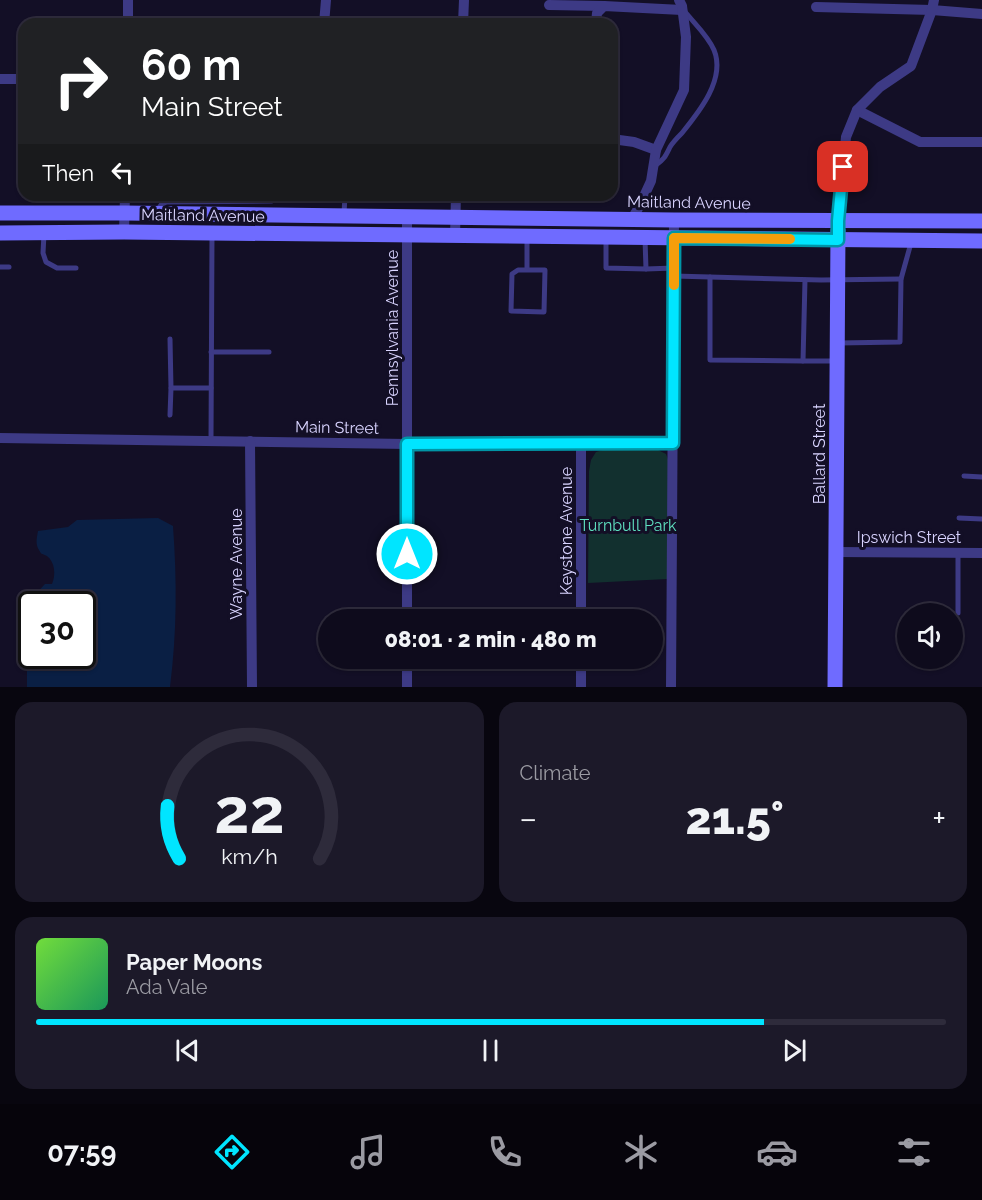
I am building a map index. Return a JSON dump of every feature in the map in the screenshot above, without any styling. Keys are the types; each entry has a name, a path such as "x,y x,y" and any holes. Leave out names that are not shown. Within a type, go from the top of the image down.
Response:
{"main road":[{"name":"Maitland Avenue","path":"0,213 155,214 272,204 344,216 982,221"},
{"name":"Ballard Street","path":"835,687 838,221"},
{"name":"Maitland Avenue","path":"0,232 982,241"}],"street":[{"path":"128,0 128,18"},
{"path":"324,18 326,0"},
{"path":"463,18 464,0"},
{"path":"549,5 681,5 686,37 684,90 656,150 651,181 632,219"},
{"path":"838,221 846,136 857,110 880,87 911,66 933,5"},
{"path":"816,7 933,5 982,14"},
{"path":"597,18 597,13 604,6"},
{"path":"0,79 18,79"},
{"path":"857,110 920,142 982,142"},
{"path":"618,140 634,142 656,150"},
{"path":"124,232 125,201"},
{"path":"455,236 456,201"},
{"name":"Pennsylvania Avenue","path":"407,216 407,609"},
{"path":"671,687 674,220"},
{"name":"Main Street","path":"0,438 407,444 673,443"},
{"name":"Wayne Avenue","path":"250,441 252,687"},
{"name":"Keystone Avenue","path":"581,443 581,609"},
{"name":"Ipswich Street","path":"836,552 982,553"},
{"path":"407,669 407,687"},
{"path":"581,669 581,687"}],"lane":[{"path":"654,166 666,158 670,146 709,96 718,68 709,40 681,5"},
{"path":"344,216 345,201"},
{"path":"45,232 43,253 46,262 57,268 76,268"},
{"path":"211,440 212,233"},
{"path":"527,236 527,270"},
{"path":"606,237 606,268 646,269 710,277 805,280 901,279"},
{"path":"645,237 646,269"},
{"path":"837,343 900,342 901,279 912,241"},
{"path":"0,267 9,267"},
{"path":"518,270 527,270 545,270 544,312 511,311 512,274 518,270"},
{"path":"710,277 710,360 837,361"},
{"path":"803,361 805,280"},
{"path":"170,339 170,415"},
{"path":"211,352 269,352"},
{"path":"171,388 211,388"},
{"path":"964,477 982,477"},
{"path":"959,518 982,519"},
{"path":"958,553 958,603"}],"green space":[{"name":"Turnbull Park","path":"654,448 666,454 669,462 667,579 588,583 591,460 596,452 606,449"}],"water":[{"path":"158,518 173,526 176,606 170,687 27,687 27,669 96,669 96,591 38,591 45,584 52,584 54,569 52,562 38,548 38,531 68,527 77,520"}],"slow traffic":[{"path":"674,285 674,238 790,239"}],"route":[{"path":"407,554 407,444 673,443 674,238 838,240 843,167"}]}
